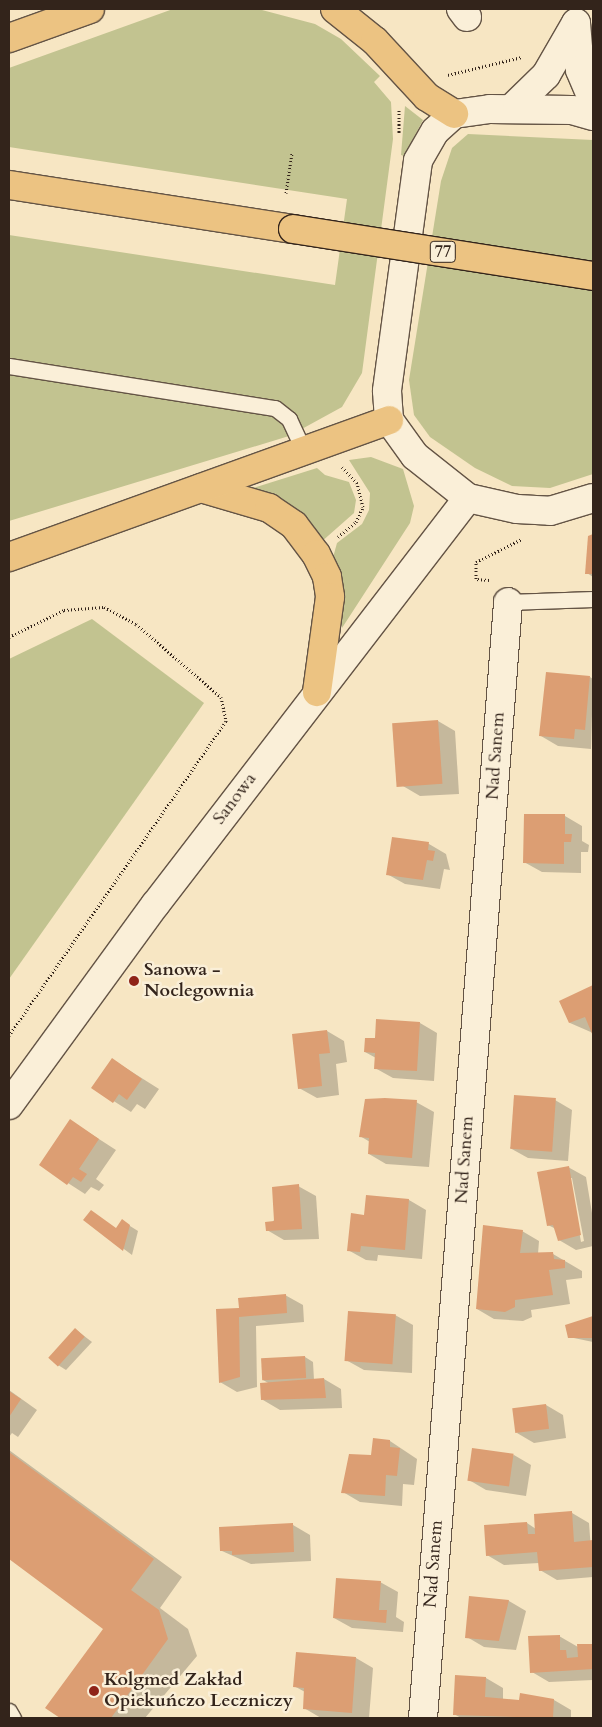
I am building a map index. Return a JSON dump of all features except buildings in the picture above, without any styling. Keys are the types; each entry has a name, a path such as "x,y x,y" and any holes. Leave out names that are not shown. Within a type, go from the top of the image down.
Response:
{"main road":[{"path":"9,38 90,9"},
{"path":"335,9 375,41 428,97 454,114"},
{"path":"511,109 546,75 576,16"},
{"path":"576,16 580,70 593,100"},
{"path":"593,116 572,110 511,109 454,114 435,131 418,161 387,391 390,420 415,456 468,498 517,509 550,510 593,498"},
{"name":"77","path":"9,185 593,276"},
{"path":"9,556 390,420"},
{"path":"201,488 269,508 294,526 316,554 327,577 330,597 317,692"},
{"name":"Sanowa","path":"9,1105 317,692 468,498"},
{"name":"Nad Sanem","path":"423,1718 500,591"}],"lane":[{"path":"9,366 275,408 289,419 304,451"},
{"path":"500,591 593,599"},
{"path":"9,1711 13,1718"}],"path":[{"path":"445,75 526,56"},
{"path":"286,194 292,153"},
{"path":"334,540 356,522 363,507 357,484 338,463"},
{"path":"500,591 476,579 476,562 525,537"},
{"path":"9,636 64,610 104,607 136,624 221,697 226,721 9,1035"}],"green space":[{"path":"173,9 262,10 315,24 341,39 380,76 374,82 391,102 393,139 362,373 342,407 289,436 9,521 9,235 335,285 347,199 9,147 9,68"},
{"path":"405,106 423,120 404,156 401,155"},
{"path":"468,134 593,140 593,474 550,488 512,486 475,468 430,437 414,415 409,380 441,181 452,148"},
{"path":"371,457 403,469 414,506 410,523 342,628 342,595 332,561 337,543 362,524 369,510 370,493 349,460"},
{"path":"317,468 325,475 349,482 356,500 354,513 320,543 250,489"},
{"path":"92,619 204,703 9,979 9,659"}],"place":[{"name":"Sanowa - Noclegownia","path":"134,981"},
{"name":"Kolgmed Zakład Opiekuńczo Leczniczy","path":"94,1691"}]}
